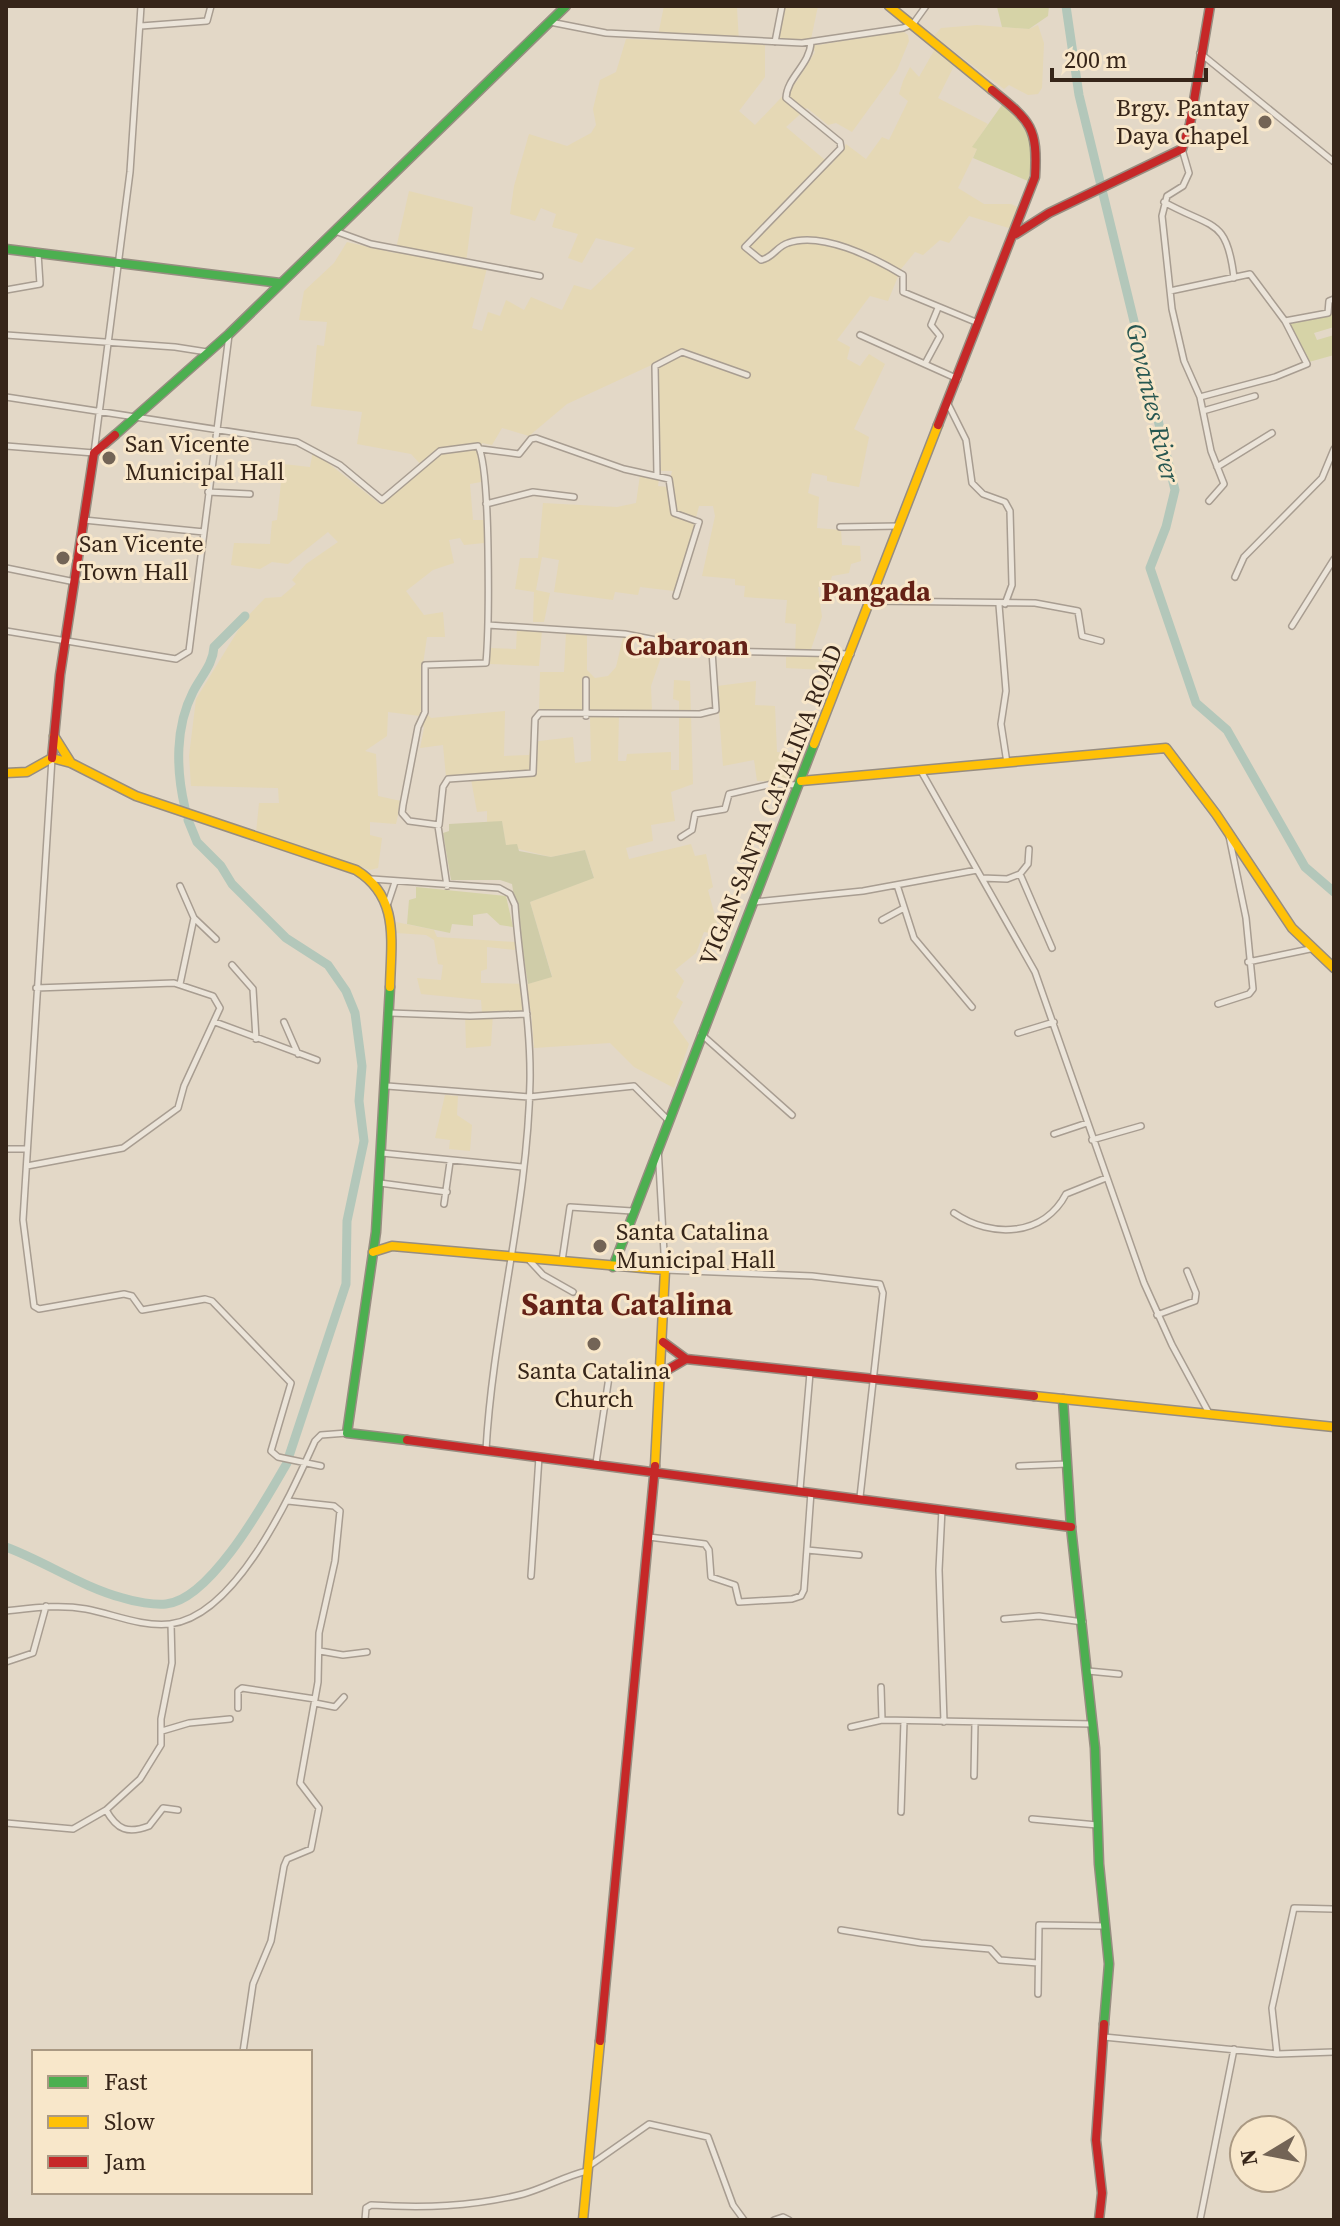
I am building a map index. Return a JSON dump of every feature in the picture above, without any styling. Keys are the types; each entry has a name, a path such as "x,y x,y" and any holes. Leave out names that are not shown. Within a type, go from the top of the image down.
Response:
{"street":[{"path":"141,6 136,105 118,263 54,736 35,987 23,1231 36,1309 115,1294 129,1294 142,1310 205,1299 212,1301 288,1376 291,1385 271,1451 278,1457 321,1466"},
{"path":"141,26 207,21 211,6"},
{"path":"6,446 94,453 229,334 566,6"},
{"path":"775,42 782,6"},
{"name":"VIGAN-SANTA CATALINA ROAD","path":"613,1267 632,1211 1015,235 1038,155 1037,142 1024,116 889,6"},
{"path":"549,22 606,33 811,42 913,24 926,6"},
{"path":"1015,235 1040,218 1182,149 1188,137 1199,53 1210,6"},
{"path":"811,42 807,60 786,96 840,142 841,148 834,159 745,247 761,260 767,259 786,243 804,237 836,246 903,275 903,292 979,324"},
{"path":"1199,53 1334,162"},
{"path":"1182,149 1189,165 1187,178 1164,202 1162,216 1170,291 1184,361 1200,397 1224,484 1209,501"},
{"path":"1164,202 1223,234 1229,243 1234,278"},
{"path":"1026,203 1030,212 1040,218"},
{"path":"335,231 371,244 540,276"},
{"path":"6,249 280,283"},
{"path":"6,290 40,284 38,253"},
{"path":"1170,291 1253,276 1285,321 1307,364 1275,377 1200,397"},
{"path":"1285,321 1329,313 1329,301 1334,299"},
{"path":"926,362 940,336 931,326 938,308"},
{"path":"6,631 176,659 189,651 229,334"},
{"path":"6,335 208,353"},
{"path":"860,335 926,362 958,379"},
{"path":"657,475 655,366 682,352 747,375"},
{"path":"1203,411 1255,396"},
{"path":"6,397 277,437 312,447 340,465 382,500 440,451 468,444 481,449 519,454 536,438 624,469 671,480 674,513 699,522 676,596"},
{"path":"948,404 966,440 972,483 983,494 1005,502 1010,511 1012,585 1002,604 1006,691 1001,724 1007,764"},
{"path":"1217,467 1272,433"},
{"path":"438,826 409,821 402,813 418,727 425,712 425,665 485,664 488,625 486,504 481,449"},
{"path":"1235,577 1244,557 1322,478 1334,449"},
{"path":"208,492 250,494"},
{"path":"486,504 533,492 574,497"},
{"path":"84,520 204,532"},
{"path":"840,527 902,526"},
{"path":"1292,626 1334,559"},
{"path":"6,568 75,582"},
{"path":"872,601 1035,603 1078,611 1082,636 1101,641"},
{"path":"488,625 625,634 712,651 852,654"},
{"path":"447,886 438,826 446,781 533,773 538,715 700,714 716,710 712,651"},
{"path":"586,680 586,716"},
{"path":"54,736 71,763"},
{"path":"681,837 692,830 695,814 725,809 728,795 772,784 1166,748 1310,949 1334,968"},
{"path":"6,773 27,772 52,758 71,763 136,796 356,870 372,879 385,893 392,925 387,1086 376,1232 347,1433"},
{"path":"921,771 1028,956 1157,1315 1211,1416"},
{"path":"1218,1004 1252,991 1246,918 1229,835"},
{"path":"981,878 1007,879 1020,874 1028,864 1029,849"},
{"path":"754,902 897,885 977,870"},
{"path":"1020,874 1052,948"},
{"path":"372,879 499,888 513,898 528,1014 529,1097 513,1260 492,1373 486,1450"},
{"path":"388,903 395,882"},
{"path":"897,885 917,943 972,1007"},
{"path":"180,886 194,918 216,939"},
{"path":"882,920 904,908"},
{"path":"180,984 194,918"},
{"path":"1248,962 1310,949"},
{"path":"232,965 253,989 256,1039"},
{"path":"27,1166 113,1150 138,1139 179,1106 184,1086 220,1008 218,999 180,984 35,987"},
{"path":"389,1013 461,1016 528,1014"},
{"path":"215,1022 317,1060"},
{"path":"284,1022 298,1055"},
{"path":"1018,1033 1054,1022"},
{"path":"701,1034 792,1115"},
{"path":"387,1086 529,1097 634,1086 668,1120"},
{"path":"1054,1134 1087,1123"},
{"path":"1092,1140 1141,1126"},
{"path":"583,2220 662,1376 665,1270 658,1145"},
{"path":"6,1149 26,1149"},
{"path":"381,1152 450,1162 522,1167"},
{"path":"444,1204 450,1162"},
{"path":"954,1213 978,1228 991,1231 1021,1228 1061,1206 1066,1194 1106,1178"},
{"path":"380,1183 447,1192"},
{"path":"562,1261 570,1207 632,1211"},
{"path":"376,1232 392,1246"},
{"path":"373,1252 392,1246 513,1260 812,1276 880,1284 883,1293 860,1497"},
{"path":"620,1249 629,1268"},
{"path":"530,1261 543,1275 573,1292"},
{"path":"1157,1315 1195,1301 1196,1293 1187,1271"},
{"path":"663,1342 686,1359 1334,1427"},
{"path":"596,1463 609,1377 616,1372 662,1376 686,1359"},
{"path":"800,1489 810,1373"},
{"path":"1063,1399 1071,1527 1093,1724 1109,1979 1096,2117 1102,2193 1099,2220"},
{"path":"6,1611 46,1606 171,1624 193,1614 223,1594 265,1543 321,1435 347,1433 540,1456 1071,1527"},
{"path":"531,1576 540,1456"},
{"path":"1019,1466 1067,1464"},
{"path":"649,1537 705,1544 709,1550 711,1577 735,1585 739,1602 801,1596 811,1492"},
{"path":"243,2050 253,1984 271,1941 284,1866 287,1859 309,1852 319,1808 300,1783 315,1701 319,1633 335,1561 340,1511 334,1506 288,1501"},
{"path":"942,1509 939,1570 944,1722"},
{"path":"807,1550 859,1555"},
{"path":"6,1662 33,1653 46,1606"},
{"path":"1004,1619 1034,1616 1084,1622"},
{"path":"6,1823 73,1829 106,1810 150,1766 161,1745 161,1719 173,1658 171,1624"},
{"path":"320,1651 343,1655 367,1652"},
{"path":"1088,1671 1119,1674"},
{"path":"881,1687 882,1720"},
{"path":"238,1708 238,1691 242,1688 335,1707 344,1697"},
{"path":"162,1731 189,1723 230,1719"},
{"path":"851,1727 882,1720 1093,1724"},
{"path":"901,1812 904,1721"},
{"path":"974,1776 975,1722"},
{"path":"106,1810 116,1826 127,1830 149,1826 163,1808 178,1810"},
{"path":"1032,1819 1097,1825"},
{"path":"1277,2054 1272,2008 1294,1908 1332,1909"},
{"path":"1038,1994 1039,1925 1106,1926"},
{"path":"841,1930 921,1943 990,1949 999,1959 1038,1963"},
{"path":"1104,2037 1277,2054 1334,2052"},
{"path":"1200,2220 1234,2049"},
{"path":"365,2220 366,2208 371,2205 401,2209 476,2205 527,2193 588,2169 649,2124 708,2137 729,2195 744,2220"},
{"path":"774,2220 783,2217 789,2220"}],"shaded area":[{"path":"664,6 737,8 739,42 765,43 765,77 739,111 755,125 797,81 815,52 808,39 778,40 785,6 818,6 811,39 818,45 903,31 908,35 909,41 897,70 852,132 836,123 828,125 807,108 786,127 831,165 846,144 866,159 882,137 889,140 908,101 899,94 910,67 919,77 935,49 955,64 938,98 988,124 973,146 977,149 958,188 984,204 1011,204 1020,208 1012,229 969,216 949,243 940,240 923,255 915,252 901,269 888,301 870,296 837,340 850,347 847,359 860,366 869,354 885,364 854,429 869,437 859,487 827,481 827,476 812,473 808,493 819,497 817,528 841,530 842,545 860,546 861,561 851,564 849,573 832,576 829,586 818,587 822,617 810,652 812,657 823,656 823,670 786,668 786,657 795,656 796,624 785,623 787,600 744,597 745,586 735,585 735,579 702,576 715,516 713,506 699,506 680,580 674,591 640,587 638,595 615,592 613,600 554,592 559,560 542,557 536,590 550,593 544,622 533,622 534,592 515,589 520,558 538,558 543,503 617,507 636,503 640,475 659,479 658,486 668,487 672,471 661,471 658,362 567,404 529,436 502,428 492,445 482,443 481,482 470,484 473,520 484,520 484,543 464,545 460,538 449,540 454,563 433,570 406,591 424,615 443,612 445,637 427,637 421,678 424,711 431,718 505,711 504,756 529,755 531,742 573,737 575,763 591,761 590,718 539,712 540,672 564,672 566,633 587,633 587,670 595,678 608,676 616,667 623,637 632,638 629,653 648,655 651,643 681,647 680,656 662,654 651,686 652,712 619,712 618,761 626,761 627,754 671,752 671,770 679,770 679,701 673,699 674,680 690,681 693,784 671,792 675,821 651,825 653,841 626,848 629,859 691,844 695,856 706,854 713,887 708,890 718,927 710,933 704,932 696,953 675,970 684,981 676,997 683,1002 673,1022 689,1044 674,1088 634,1067 610,1043 534,1048 531,1011 493,1013 491,1046 466,1048 465,1014 482,1013 481,1000 421,994 417,978 441,980 443,965 438,964 434,940 426,935 396,933 396,922 434,930 437,937 515,942 515,950 487,947 487,969 481,971 481,983 528,984 552,976 530,902 594,877 585,850 551,857 506,846 502,822 487,823 487,811 477,812 470,774 446,777 443,745 420,748 424,728 420,716 388,712 387,736 365,751 376,754 378,796 401,801 396,824 370,822 370,835 382,838 378,868 370,870 256,833 259,803 279,803 278,788 191,786 189,756 196,699 245,619 265,598 281,597 296,584 292,580 306,564 338,542 328,532 288,564 272,562 260,569 231,565 234,543 270,544 272,521 277,520 283,464 310,467 313,451 380,504 424,468 411,454 357,444 362,412 311,406 317,345 324,346 327,322 299,320 304,291 334,263 347,242 395,253 409,191 473,207 466,263 487,268 472,328 482,331 488,312 500,316 506,300 524,310 531,297 562,310 574,285 591,290 635,248 596,238 582,263 568,258 578,234 552,227 556,214 541,208 535,221 510,214 514,186 529,134 567,146 591,133 596,125 593,109 600,80 616,72 626,39 657,40"},
{"path":"1049,6 1048,16 1029,29 1002,27 997,7"},
{"path":"977,25 1029,29 1038,25 1044,43 1042,88 1038,94 1028,95 1009,85 1004,89 934,36 941,28"},
{"path":"1004,102 1026,128 1029,137 1031,157 1028,181 973,158 977,149 972,147"},
{"path":"1334,301 1334,327 1314,333 1317,340 1334,335 1334,355 1309,362 1289,323 1332,314"},
{"path":"517,628 542,630 539,666 490,664 490,648 516,649"},
{"path":"756,681 755,705 775,706 777,752 805,755 795,782 757,781 754,760 723,766 717,686"},
{"path":"502,821 506,845 517,844 519,851 551,857 585,850 594,878 530,902 552,977 528,984 512,884 500,880 451,880 443,833 449,831 449,824"},
{"path":"416,887 506,896 513,927 500,925 487,913 473,915 473,926 452,924 450,933 407,924 409,900 416,898"},
{"path":"445,1095 458,1096 457,1115 472,1125 470,1151 449,1149 450,1140 435,1138"}],"waterway":[{"name":"Govantes River","path":"1066,6 1079,95 1175,490 1166,527 1150,568 1196,703 1227,730 1305,867 1334,892"},
{"path":"185,808 179,749 187,705 209,665 214,647 245,616"},
{"path":"188,820 197,842 221,866 232,884 286,938 328,965 346,991 355,1013 362,1066 359,1101 364,1141 347,1221 346,1284 289,1456"},
{"path":"6,1547 108,1593 139,1602 166,1604 183,1598 219,1567 236,1546 287,1463"}],"traffic: fast":[{"path":"115,435 229,334 566,6"},
{"path":"6,249 280,283"},
{"path":"613,1267 814,744"},
{"path":"390,987 376,1232 347,1433 407,1440"},
{"path":"1063,1399 1071,1527 1095,1748 1099,1864 1109,1964 1104,2024"}],"traffic: slow":[{"path":"889,6 992,90"},
{"path":"814,744 938,425"},
{"path":"54,736 71,763"},
{"path":"801,781 1166,748 1216,814 1292,928 1334,968"},
{"path":"6,773 27,772 52,758 71,763 136,796 356,870 380,893 386,907 391,937 390,987"},
{"path":"373,1252 392,1246 665,1270 655,1466"},
{"path":"1034,1396 1334,1427"},
{"path":"583,2220 600,2041"}],"traffic: jam":[{"path":"1016,234 1049,213 1182,149 1190,124 1210,6"},
{"path":"938,425 1035,177 1035,146 1029,126 992,90"},
{"path":"52,758 60,675 94,453 115,435"},
{"path":"663,1342 686,1359 1034,1396"},
{"path":"662,1373 686,1359"},
{"path":"407,1440 1071,1527"},
{"path":"600,2041 655,1466"},
{"path":"1099,2220 1102,2193 1096,2140 1104,2024"}],"place":[{"name":"Brgy. Pantay Daya Chapel","path":"1265,122"},
{"name":"San Vicente Municipal Hall","path":"109,458"},
{"name":"San Vicente Town Hall","path":"63,558"},
{"name":"Santa Catalina Municipal Hall","path":"600,1246"},
{"name":"Santa Catalina Church","path":"594,1344"}],"district":[{"name":"Pangada","path":"876,591"},
{"name":"Cabaroan","path":"687,645"},
{"name":"Santa Catalina","path":"627,1304"}]}
